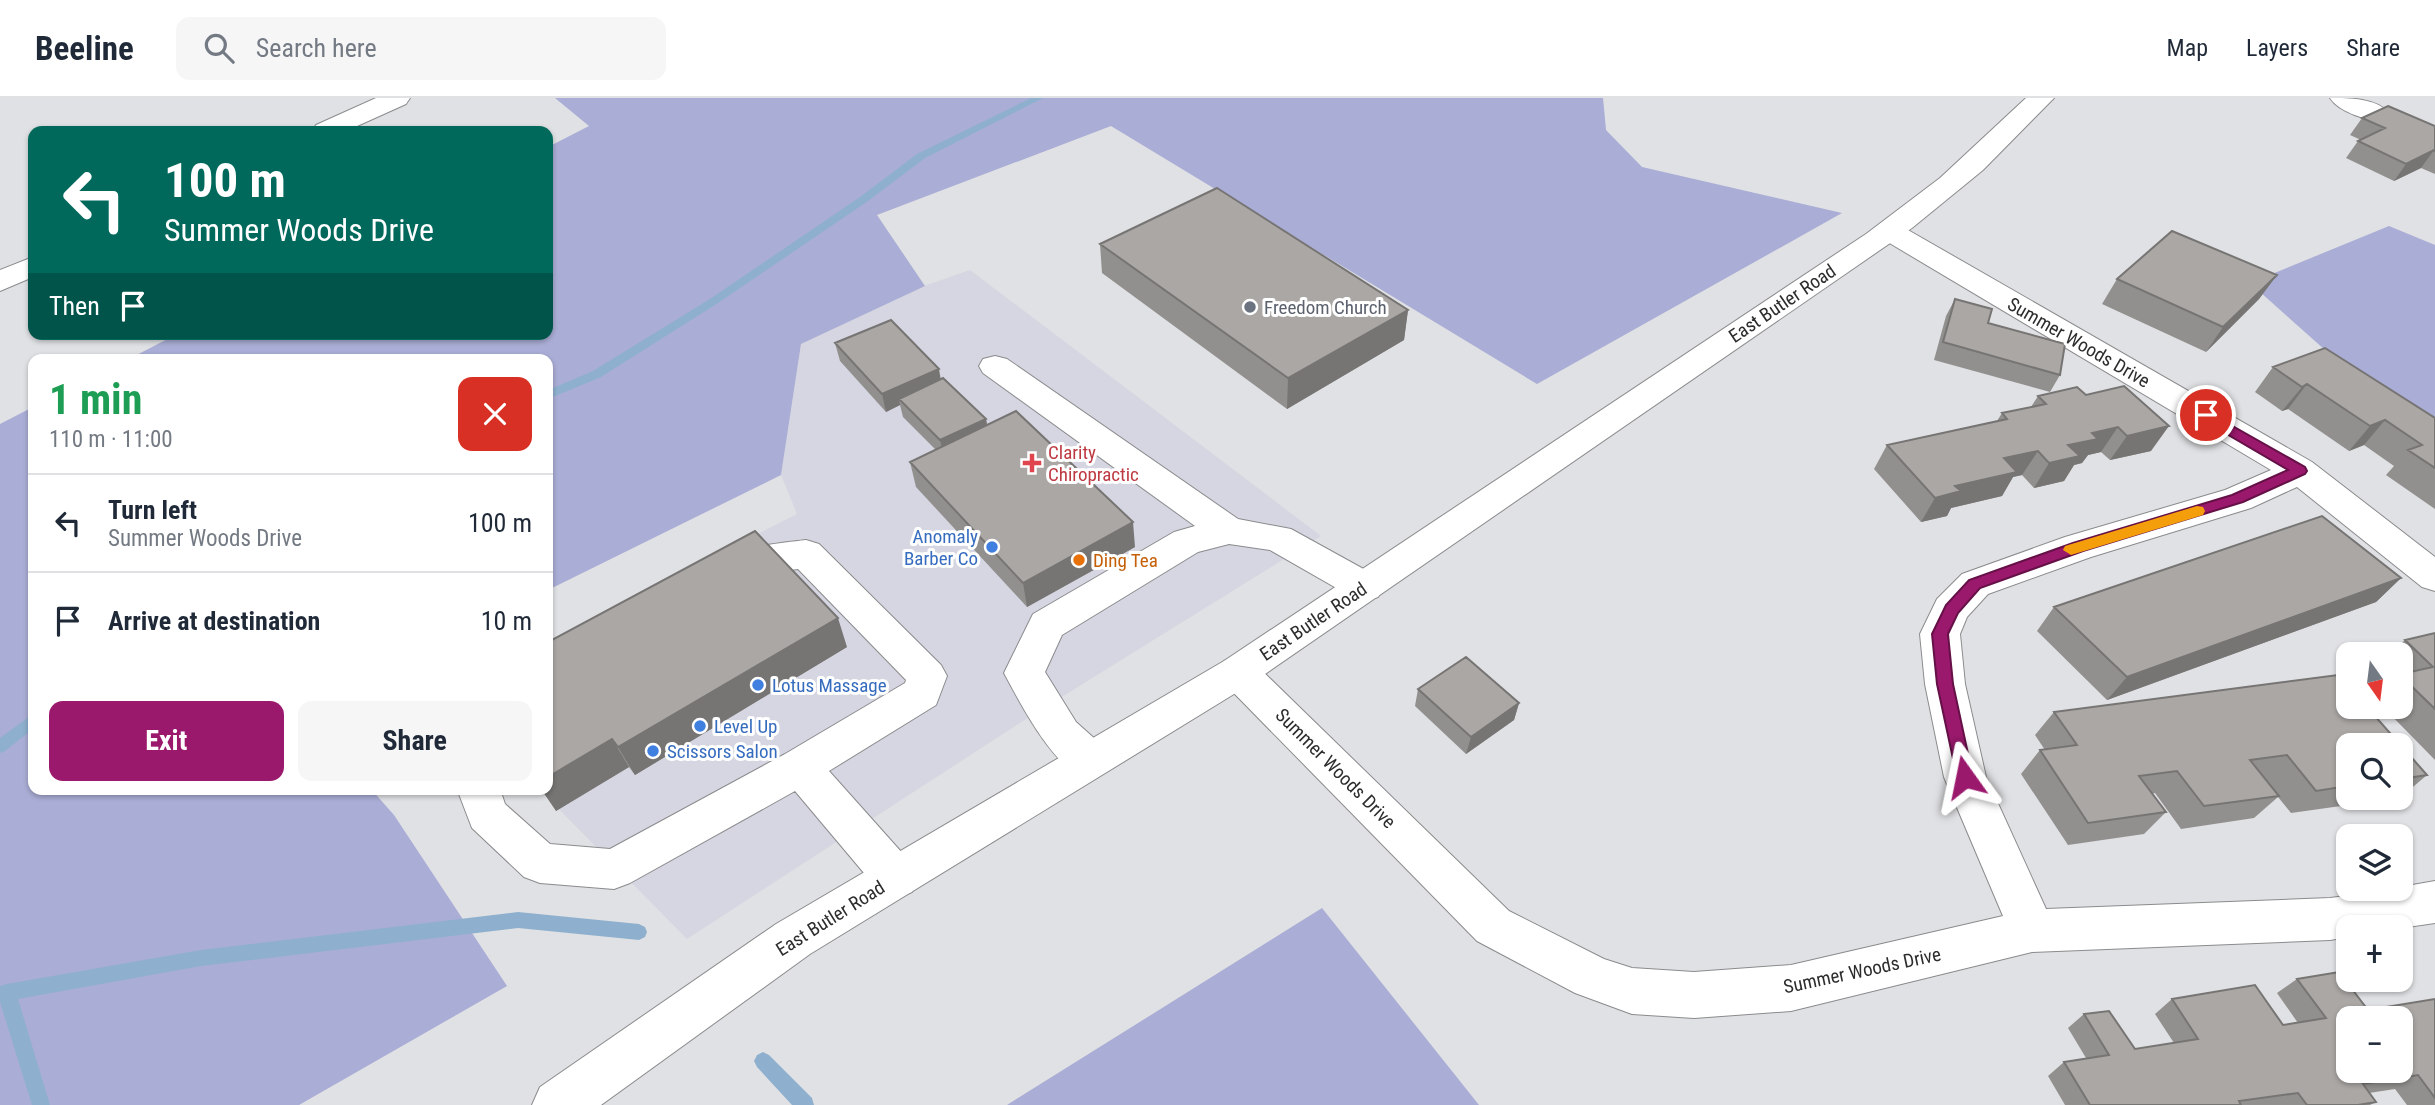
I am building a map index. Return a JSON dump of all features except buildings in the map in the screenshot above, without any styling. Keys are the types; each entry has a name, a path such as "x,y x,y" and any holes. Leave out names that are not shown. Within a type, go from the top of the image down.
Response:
{"street":[{"path":"336,126 397,98"},
{"name":"East Butler Road","path":"558,1105 793,939 1238,672 1849,257 1891,232 1956,182 2041,98"},
{"path":"2343,98 2376,113"},
{"name":"Summer Woods Drive","path":"1891,232 2300,471 2435,577"},
{"path":"0,282 28,268"},
{"path":"995,366 1229,531"},
{"path":"2032,931 1965,777 1945,684 1940,634 1951,609 1975,584 2078,547 2238,499 2300,471"},
{"path":"1090,760 1061,734 1024,673 1047,625 1187,541 1229,531 1278,538 1365,587"},
{"path":"480,795 487,815 540,863 614,869 800,767 922,693 927,676 806,554 760,561 697,592"},
{"name":"Summer Woods Drive","path":"1238,672 1292,722 1493,926 1592,977 1632,991 1694,995 1791,988 2032,931 2330,919 2435,901"},
{"path":"800,767 896,878"}],"shaded area":[{"path":"555,98 1603,98 1606,130 1642,167 1842,213 1537,384 1111,126 877,215 925,286 801,344 781,475 553,588 553,354 139,354 165,340 553,340 553,144 589,126"},
{"path":"2389,226 2435,245 2435,419 2334,358 2250,283"},
{"path":"970,270 1321,536 1023,721 687,939 545,795 553,795 553,638 797,514 781,475 801,344 924,286"},
{"path":"28,410 28,795 376,795 394,815 507,986 299,1105 0,1105 0,424"},
{"path":"1322,908 1479,1105 1007,1105"}],"waterway":[{"path":"553,393 597,374 714,301 864,199 921,156 1038,98"},
{"path":"0,747 28,724"},
{"path":"7,993 201,958 518,920 639,932"},
{"path":"0,994 7,993"},
{"path":"7,993 41,1105"},
{"path":"763,1061 805,1105"}],"slow traffic":[{"path":"2071,550 2197,511"}],"place":[{"name":"Freedom Church","path":"1250,307"},
{"name":"Clarity Chiropractic","path":"1032,463"},
{"name":"Anomaly Barber Co","path":"992,547"},
{"name":"Ding Tea","path":"1079,560"},
{"name":"Lotus Massage","path":"758,685"},
{"name":"Level Up","path":"700,726"},
{"name":"Scissors Salon","path":"653,751"}],"route":[{"path":"1965,777 1945,684 1940,634 1951,609 1975,584 2078,547 2238,499 2300,471 2206,415"}]}
